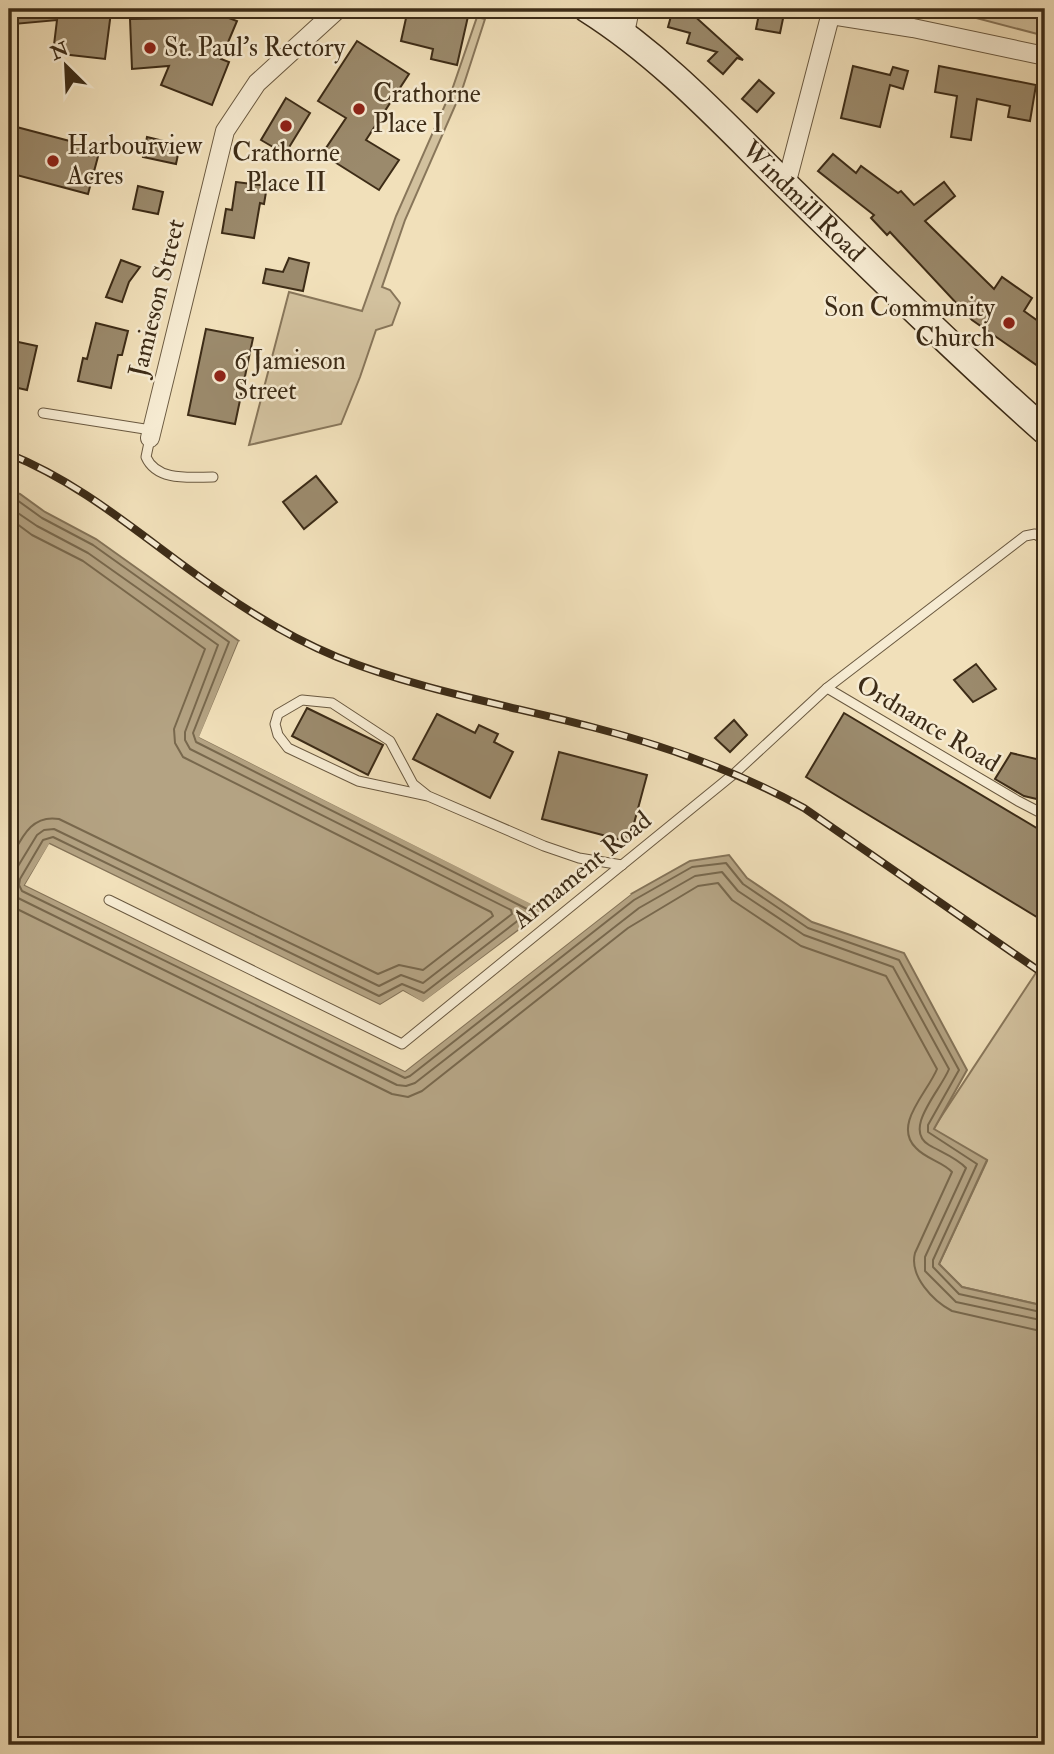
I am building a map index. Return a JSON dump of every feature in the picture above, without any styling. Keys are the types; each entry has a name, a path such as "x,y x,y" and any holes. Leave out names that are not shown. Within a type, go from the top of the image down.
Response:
{"main road":[{"name":"Windmill Road","path":"587,9 627,21 681,81 786,185 977,371 1045,431"}],"street":[{"name":"Jamieson Street","path":"151,434 225,131 257,83 338,9"},
{"path":"786,185 832,12 1045,56"}],"lane":[{"path":"43,413 151,434 146,457 152,467 172,476 213,477"},
{"name":"Armament Road","path":"108,900 402,1044 735,773 827,688 1025,536 1035,534 1045,540"},
{"name":"Ordnance Road","path":"827,688 1018,802 1045,815"},
{"path":"428,796 413,784 390,741 332,703 302,700 278,713 275,724 278,735 288,748 358,781 428,796 544,846 579,858 622,865"}],"shaded area":[{"path":"942,9 1045,9 1045,36"},
{"path":"477,17 485,19 462,90 405,220 382,287 390,290 400,303 392,325 376,330 341,424 249,445 289,292 362,311 396,216 453,87"},
{"path":"1045,959 1045,1306 962,1287 939,1264 987,1161 933,1129"}],"water":[{"path":"9,491 20,494 45,512 96,539 239,641 200,737 545,910 423,1003 403,991 380,1005 50,844 25,885 405,1071 631,894 690,861 729,855 747,878 812,922 904,953 967,1070 934,1129 987,1160 939,1264 962,1287 1045,1306 1045,1745 9,1745"}],"pier":[{"path":"239,641 242,643 204,735 547,907 548,912 425,1006 403,995 380,1008 51,848 30,883 404,1067 610,904 627,892 631,894 405,1071 25,885 49,844 380,1005 403,991 423,1002 545,911 199,737"}],"building":[{"path":"13,9 87,9 111,12 105,59 53,53 57,20 14,24"},
{"path":"194,9 226,9 223,16 237,21 221,59 229,62 212,105 161,85 169,66 132,69 130,19 190,18"},
{"path":"408,9 455,9 469,12 457,65 431,59 433,49 401,41"},
{"path":"673,9 692,9 691,13 743,60 737,58 723,74 708,61 717,52 687,43 690,33 668,27"},
{"path":"760,9 785,9 780,33 756,29"},
{"name":"Crathorne Place I","path":"357,41 409,74 366,140 399,160 379,190 322,154 346,118 318,101"},
{"path":"853,66 890,75 893,67 908,71 903,89 890,85 880,127 841,118"},
{"path":"939,66 1036,85 1030,121 1008,117 1010,106 977,99 971,140 951,137 957,96 935,92"},
{"path":"759,80 774,93 757,112 742,99"},
{"name":"Crathorne Place II","path":"286,98 310,113 285,154 261,140"},
{"name":"Harbourview Acres","path":"9,125 100,149 88,194 9,173"},
{"path":"147,137 180,145 176,164 143,157"},
{"path":"833,154 856,173 861,166 898,193 901,191 914,205 944,182 955,196 925,221 994,289 1002,277 1032,298 1024,311 1045,326 1045,371 972,320 890,232 887,235 871,218 874,215 818,171"},
{"path":"236,182 267,186 264,204 260,203 254,238 222,233 226,209 232,210"},
{"path":"138,186 163,192 158,214 133,209"},
{"path":"289,258 309,263 303,291 263,283 266,269 283,272"},
{"path":"121,260 140,267 129,282 122,302 106,297"},
{"path":"96,323 128,331 122,355 118,355 111,388 78,381"},
{"name":"6 Jamieson Street","path":"206,329 253,338 235,424 188,415"},
{"path":"9,340 37,346 27,390 9,386"},
{"path":"316,476 337,502 304,529 283,502"},
{"path":"976,664 996,689 973,702 954,680"},
{"path":"307,708 383,745 368,775 292,736"},
{"path":"844,713 1045,833 1045,922 806,777"},
{"path":"437,714 475,733 479,725 498,734 494,742 513,752 490,798 413,759"},
{"path":"734,720 747,735 730,752 715,738"},
{"path":"559,752 647,775 629,842 542,819"},
{"path":"1011,753 1045,761 1045,801 1024,796 995,779"}],"railway":[{"path":"9,454 38,467 93,499 195,574 277,628 337,657 431,688 647,742 727,771 779,795 804,808 1045,975"}],"place":[{"name":"St. Paul’s Rectory","path":"150,48"},
{"name":"Crathorne Place I","path":"359,109"},
{"name":"Crathorne Place II","path":"286,126"},
{"name":"Harbourview Acres","path":"53,161"},
{"name":"Son Community Church","path":"1009,323"},
{"name":"6 Jamieson Street","path":"220,376"}]}
